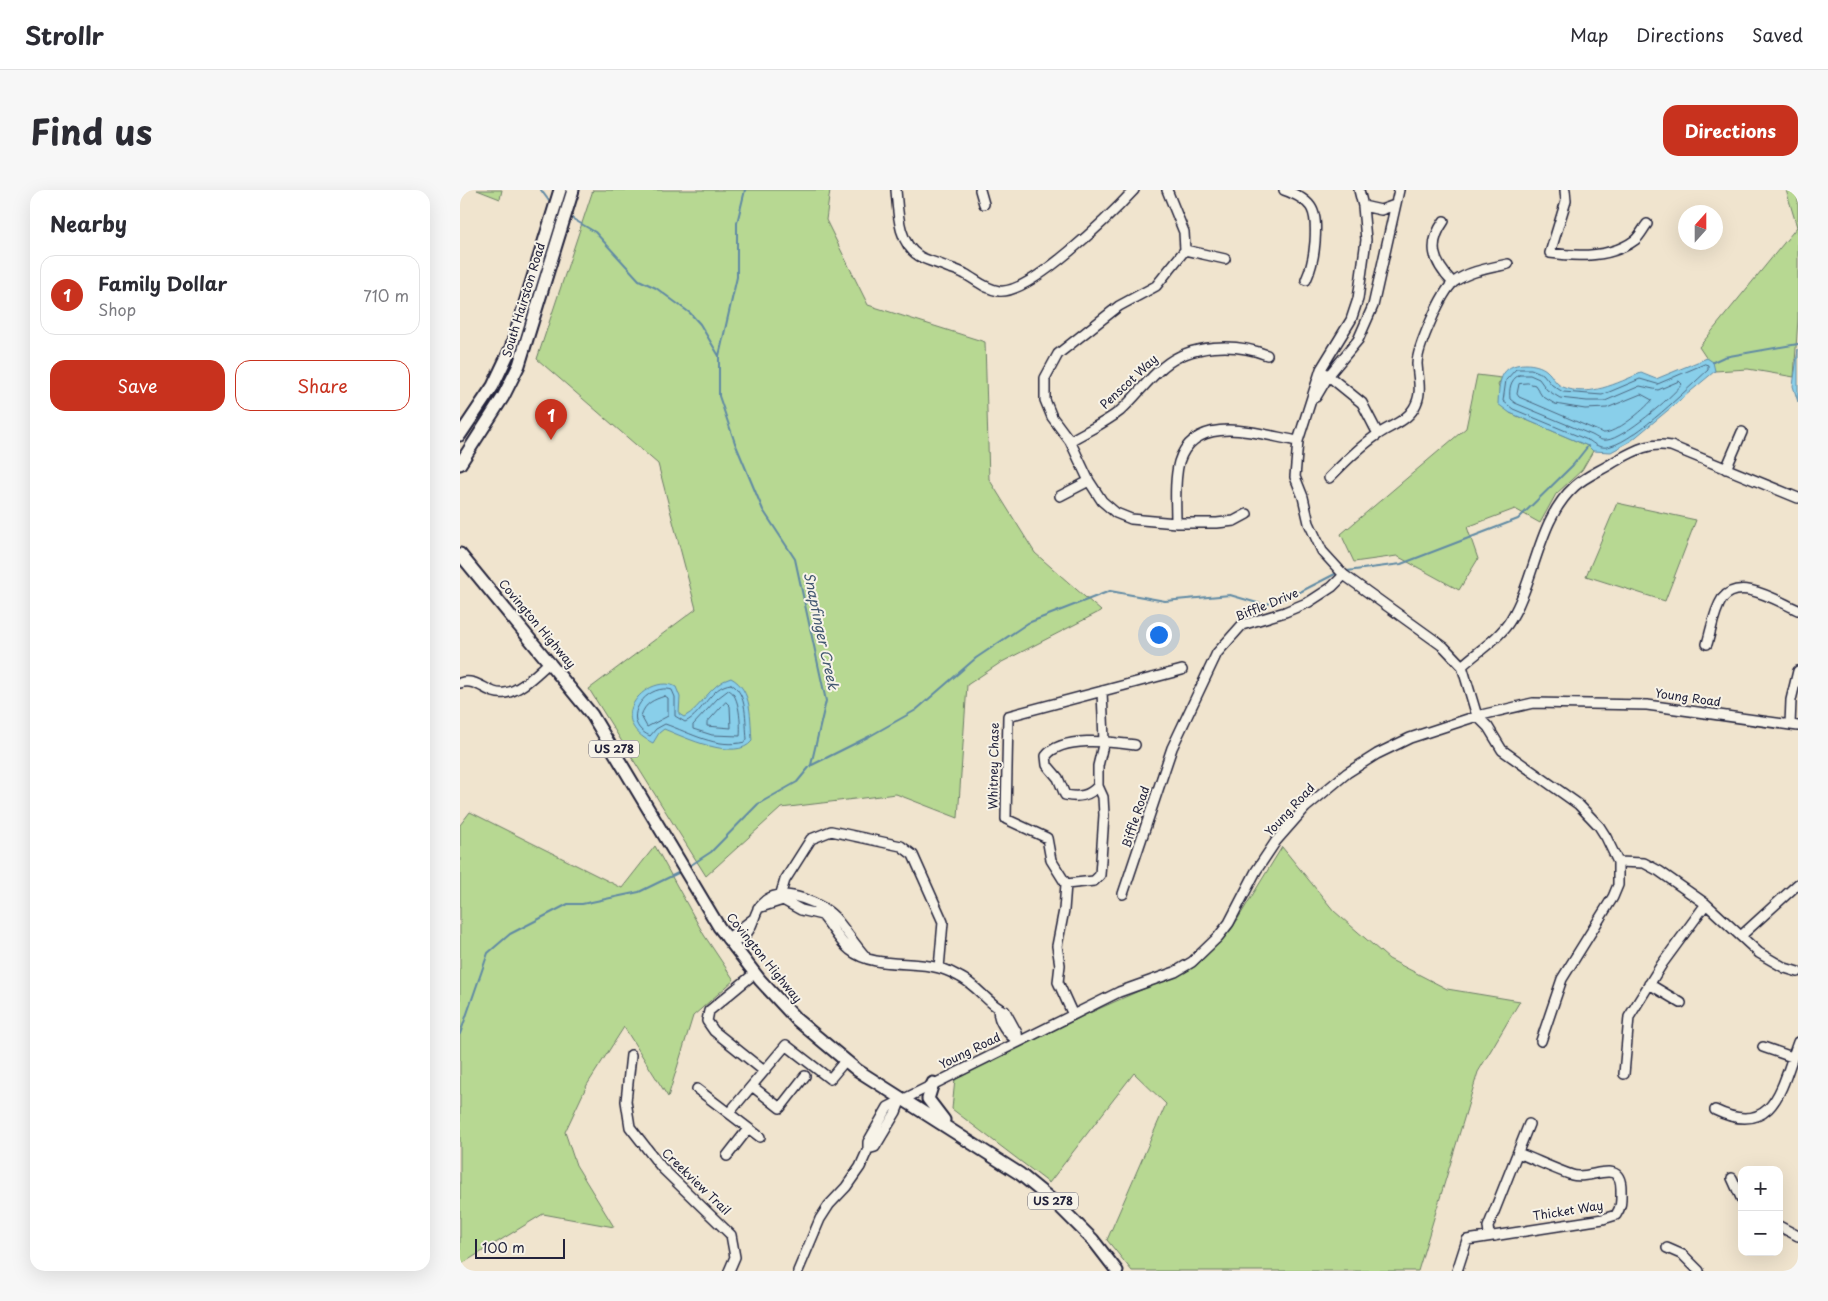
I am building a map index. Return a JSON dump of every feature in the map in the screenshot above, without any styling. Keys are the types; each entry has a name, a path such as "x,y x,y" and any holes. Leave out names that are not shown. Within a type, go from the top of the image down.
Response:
{"main road":[{"name":"South Hairston Road","path":"460,435 493,386 503,366 568,191"},
{"name":"South Hairston Road","path":"460,464 503,397 519,365 552,234"},
{"name":"Covington Highway","path":"460,554 575,691 608,738 698,894 730,941 755,973 797,1020 845,1061 901,1099 1000,1159 1059,1206 1093,1240 1117,1271"},
{"path":"933,1083 928,1099 946,1122 946,1125"}],"street":[{"path":"896,190 898,215 906,243 918,256 965,273 977,283 999,291 1013,289 1054,263 1115,210 1134,190"},
{"path":"980,190 984,204"},
{"path":"1167,190 1184,232 1185,250 1156,286 1119,306 1058,354 1052,361 1046,378 1045,400 1052,416 1070,440 1089,481 1102,501 1116,514 1131,519 1176,523 1234,521 1247,514"},
{"path":"1284,190 1307,201 1317,217 1313,265 1306,280"},
{"path":"1359,190 1363,206 1366,240 1358,299 1351,320 1306,412 1298,441 1295,478 1303,497 1309,523 1322,551 1344,575 1444,647 1462,666 1477,716 1488,727 1502,750 1578,804 1606,837 1618,862 1618,885 1613,897 1562,979 1541,1041"},
{"path":"1325,372 1358,340 1373,306 1399,190"},
{"path":"1565,190 1566,202 1550,253 1576,257 1617,249 1636,239 1647,224"},
{"path":"1363,206 1381,210 1395,205"},
{"path":"1444,221 1434,240 1435,256 1443,273 1453,283"},
{"path":"1185,250 1225,259"},
{"path":"1329,478 1353,453 1378,434 1402,421 1413,410 1420,390 1417,366 1421,341 1453,283 1476,272 1508,264"},
{"name":"Penscot Way","path":"1070,440 1114,415 1165,365 1188,353 1209,348 1226,348 1256,350 1267,355"},
{"path":"1325,372 1362,403 1378,434"},
{"path":"1176,523 1179,462 1188,446 1200,436 1224,429 1298,441"},
{"path":"1726,469 1742,432"},
{"path":"1462,666 1502,631 1511,620 1519,604 1549,524 1562,501 1579,483 1644,446 1671,446 1798,498"},
{"path":"1060,496 1089,481"},
{"name":"Biffle Drive","path":"1172,748 1217,654 1235,631 1242,626 1286,612 1309,602 1332,588 1344,575"},
{"path":"1707,644 1722,600 1734,590 1743,588 1798,610"},
{"path":"460,683 470,680 496,693 503,694 513,691 550,662"},
{"name":"Whitney Chase","path":"1066,884 1051,860 1047,838 1006,819 1008,716 1182,670"},
{"path":"1794,725 1791,700 1798,671"},
{"path":"1073,1015 1058,982 1060,965 1057,946 1064,910 1066,884 1094,881 1100,875 1104,815 1103,797 1098,786 1098,766 1104,741 1102,691"},
{"name":"Young Road","path":"901,1099 1119,992 1175,972 1206,950 1229,923 1256,871 1276,842 1305,808 1347,773 1377,754 1410,738 1477,716 1533,704 1594,703 1647,706 1794,725"},
{"path":"1098,786 1092,793 1083,796 1065,795 1058,778 1047,765 1046,756 1052,749 1078,743 1104,741 1135,744"},
{"name":"Biffle Road","path":"1123,894 1172,748"},
{"path":"782,897 785,880 811,839 831,831 901,846 913,855 943,922 940,968"},
{"path":"1618,862 1644,863 1659,871 1706,904 1742,935 1759,953 1771,961 1798,972"},
{"path":"1742,935 1798,884"},
{"path":"730,941 749,931 758,908 766,900 782,897 800,898 824,908 837,919 846,935 866,956 874,961 940,968 969,981 998,1009 1005,1011 1008,1024 1017,1033 1018,1041"},
{"path":"1624,1074 1628,1018 1649,984 1706,904"},
{"path":"755,973 709,1011 707,1021 714,1031 764,1071"},
{"path":"1649,984 1680,1003"},
{"path":"998,1009 1014,1006"},
{"path":"1715,1110 1740,1120 1753,1118 1766,1111 1775,1101 1798,1042"},
{"path":"729,1114 786,1044 830,1079 845,1061"},
{"path":"1763,1046 1792,1057"},
{"name":"Creekview Trail","path":"631,1055 626,1101 630,1128 662,1168 731,1235 735,1257 729,1271"},
{"path":"752,1086 780,1108 805,1076"},
{"path":"697,1089 760,1137"},
{"path":"798,1271 820,1219 829,1204 846,1187 868,1149 875,1147 896,1112 901,1099"},
{"path":"1495,1236 1489,1235 1488,1228 1529,1124"},
{"path":"727,1156 748,1128"},
{"name":"Thicket Way","path":"1457,1271 1467,1240 1603,1219 1616,1215 1622,1207 1621,1182 1617,1174 1609,1171 1583,1177 1573,1176 1518,1153"},
{"path":"1732,1178 1738,1191"},
{"path":"1783,1228 1798,1236"},
{"path":"1667,1248 1683,1254 1699,1271"}],"green space":[{"path":"477,190 502,190 500,199"},
{"path":"593,190 830,190 826,220 868,305 985,342 989,479 1035,553 1101,611 1000,663 967,685 958,818 896,794 781,808 706,876 589,689 696,609 658,464 537,359"},
{"path":"1786,190 1798,190 1798,319 1794,377 1748,369 1715,371 1699,347 1797,227"},
{"path":"1477,375 1502,378 1498,385 1510,413 1588,446 1593,451 1582,470 1556,494 1540,523 1515,509 1467,527 1478,559 1459,590 1397,556 1354,562 1341,534 1466,428"},
{"path":"1617,503 1696,520 1665,601 1586,576"},
{"path":"470,812 622,888 655,846 704,935 734,980 693,1016 668,1097 624,1027 587,1085 565,1132 576,1165 614,1227 543,1214 460,1265 460,825"},
{"path":"1282,847 1334,911 1389,959 1447,989 1520,1001 1478,1072 1418,1271 1132,1271 1107,1240 1166,1104 1134,1073 1049,1183 952,1109 955,1079 1085,1015 1197,965 1231,930"}],"water":[{"path":"1798,349 1798,402 1793,386"},
{"path":"1707,358 1713,362 1715,371 1631,441 1611,452 1593,451 1588,446 1510,413 1498,404 1502,376 1510,367 1517,365 1528,364 1540,367 1545,369 1560,386 1583,391 1603,388 1641,373 1656,379"},
{"path":"731,678 743,690 749,706 752,741 744,747 722,749 696,742 664,729 653,743 638,733 631,722 631,710 636,700 644,692 655,686 666,684 676,687 680,697 679,714 684,717 691,713 717,685"}],"waterway":[{"name":"Snapfinger Creek","path":"541,190 552,205"},
{"path":"719,356 737,277 737,223 745,190"},
{"name":"Snapfinger Creek","path":"568,216 595,232 639,280 656,288 690,313 700,324 719,356 719,396 735,443 763,510 795,559 826,701 811,765 797,782 758,804 711,852 688,867"},
{"path":"1713,362 1724,357 1798,344"},
{"path":"1347,571 1401,564 1518,519 1573,465 1588,446"},
{"path":"812,765 916,710 976,658 1028,623 1110,591 1165,601 1230,595 1264,605 1298,593 1335,574"},
{"name":"Snapfinger Creek","path":"460,1034 488,953 510,934 568,904 582,904 639,892 680,872"}],"place":[{"name":"Family Dollar","path":"551,440"}]}
